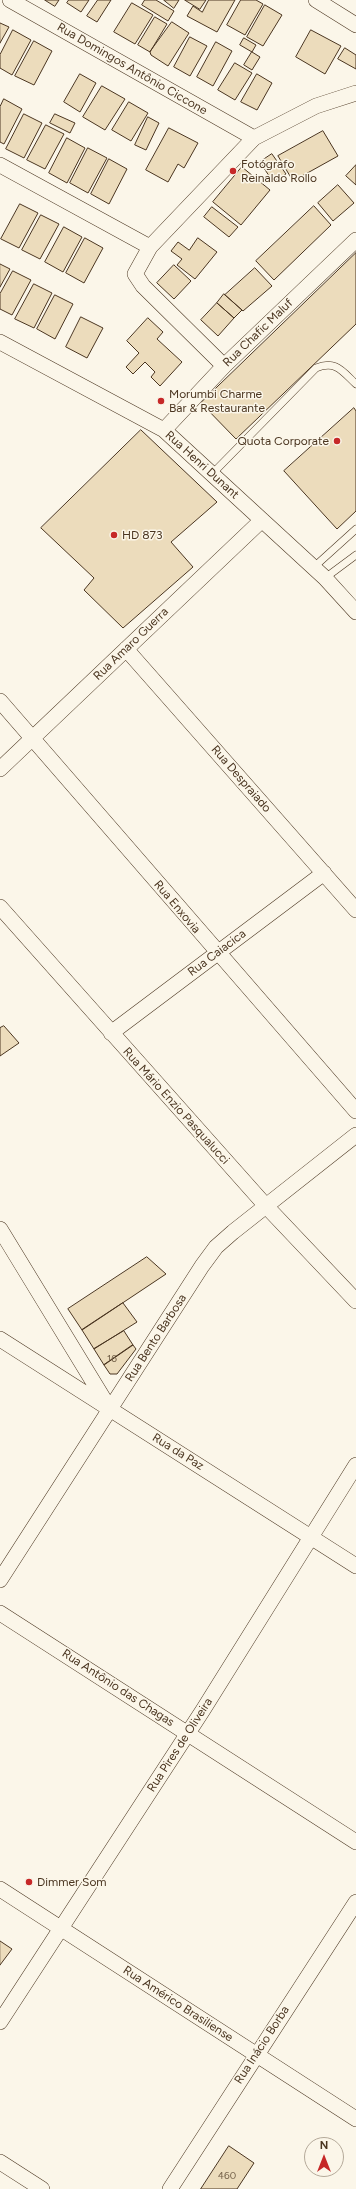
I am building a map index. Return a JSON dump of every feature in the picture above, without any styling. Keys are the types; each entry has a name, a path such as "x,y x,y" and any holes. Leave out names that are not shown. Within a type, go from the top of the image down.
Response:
{"street":[{"name":"Rua Domingos Antônio Ciccone","path":"10,0 254,138"},
{"path":"316,0 356,25"},
{"path":"224,366 137,280 135,274 137,269 150,247 254,138 316,106 356,93"},
{"path":"0,165 150,247"},
{"name":"Rua Chafic Maluf","path":"164,430 224,366 356,240"},
{"name":"Rua Henri Dunant","path":"0,342 164,430 314,567 356,612"},
{"name":"Rua Amaro Guerra","path":"0,769 262,520"},
{"name":"Rua Despraiado","path":"126,649 356,910"},
{"name":"Rua Enxovia","path":"0,701 217,953 356,1111"},
{"name":"Rua Caiacica","path":"111,1033 324,873"},
{"name":"Rua Mário Enzio Pasqualucci","path":"0,907 266,1206 356,1301"},
{"name":"Rua Bento Barbosa","path":"0,1580 216,1247 356,1135"},
{"path":"0,1229 110,1409"},
{"name":"Rua da Paz","path":"0,1339 356,1566"},
{"name":"Rua Pires de Oliveira","path":"0,2022 188,1733 312,1538 356,1465"},
{"name":"Rua Antônio das Chagas","path":"0,1613 356,1842"},
{"name":"Rua Américo Brasiliense","path":"0,1889 356,2119"},
{"name":"Rua Inácio Borba","path":"170,2189 356,1902"},
{"path":"0,2162 42,2189"}],"lane":[{"path":"212,474 316,368 326,364 337,366 356,384"},
{"path":"314,567 356,529"},
{"path":"325,578 356,555"}],"building":[{"path":"45,0 59,0 55,6"},
{"path":"69,0 89,0 81,12 67,3"},
{"path":"98,0 111,0 97,22 87,16"},
{"path":"145,0 156,0 174,11 168,21 142,5"},
{"path":"164,0 179,0 174,8"},
{"path":"185,0 206,0 200,9"},
{"path":"209,0 235,0 217,32 187,16 193,6 202,12"},
{"path":"241,0 256,0 263,4 245,35 227,25"},
{"path":"132,3 153,15 135,44 114,32"},
{"path":"265,5 282,15 263,46 247,37"},
{"path":"155,17 167,24 150,52 138,45"},
{"path":"172,22 189,33 168,66 151,55 150,52"},
{"path":"0,23 9,27 0,43"},
{"path":"13,30 31,40 12,75 0,68 0,55"},
{"path":"311,30 341,46 325,74 296,57"},
{"path":"190,37 207,46 190,76 174,67"},
{"path":"244,38 256,45 252,52 240,45"},
{"path":"34,41 52,51 34,85 15,76"},
{"path":"216,42 232,51 213,86 197,77"},
{"path":"345,48 356,55 356,69 338,59"},
{"path":"252,52 260,57 252,70 244,65"},
{"path":"235,63 252,73 235,100 218,90"},
{"path":"80,74 96,83 80,112 64,102"},
{"path":"257,74 272,83 257,110 241,102"},
{"path":"102,86 125,99 105,130 83,117"},
{"path":"4,99 22,109 4,144 0,142 0,107"},
{"path":"129,102 148,113 131,141 112,130"},
{"path":"24,114 42,123 24,158 6,149"},
{"path":"55,114 75,123 70,133 50,123"},
{"path":"148,117 159,123 146,150 135,145"},
{"path":"46,125 64,134 45,169 27,160"},
{"path":"169,128 198,143 184,168 178,164 168,182 146,170"},
{"path":"323,131 338,156 293,181 278,156"},
{"path":"67,138 85,148 67,183 49,173"},
{"path":"88,148 107,158 88,193 70,183"},
{"path":"272,154 286,174 273,182 260,162"},
{"path":"109,159 127,169 109,204 91,194"},
{"path":"356,165 356,185 346,176"},
{"path":"242,167 270,190 241,225 213,202"},
{"path":"338,185 354,203 333,221 318,203"},
{"path":"20,204 38,213 19,248 1,239"},
{"path":"314,206 331,225 274,280 256,261"},
{"path":"212,207 238,227 229,237 204,217"},
{"path":"41,215 59,224 40,259 22,250"},
{"path":"64,227 82,237 63,272 45,262"},
{"path":"85,238 103,248 84,283 66,273"},
{"path":"198,238 217,252 195,279 177,265 182,259 171,251 178,242 189,250"},
{"path":"356,253 356,324 236,439 201,403"},
{"path":"0,264 10,269 0,287"},
{"path":"174,265 191,281 174,299 157,283"},
{"path":"255,268 272,286 243,311 225,295"},
{"path":"13,271 31,280 12,315 0,309 0,294"},
{"path":"34,284 52,293 34,328 15,319"},
{"path":"224,294 242,310 234,318 217,303"},
{"path":"55,295 73,304 55,339 37,329"},
{"path":"217,303 234,318 218,336 201,320"},
{"path":"81,317 103,328 87,358 66,347"},
{"path":"148,318 163,332 157,339 182,362 160,386 151,377 155,372 145,362 133,374 126,367 139,353 127,341"},
{"name":"Quota Corporate","path":"354,408 356,411 356,511 337,529 284,471"},
{"name":"HD 873","path":"141,430 217,502 171,542 193,567 123,628 84,590 94,578 41,528"},
{"path":"4,1026 19,1043 0,1056 0,1028"},
{"path":"147,1257 166,1274 82,1330 68,1309"},
{"path":"123,1303 137,1322 94,1349 82,1330"},
{"path":"124,1331 133,1345 104,1365 94,1349"},
{"path":"133,1345 136,1349 117,1374 110,1374 104,1365"},
{"path":"0,1941 12,1949 0,1965"},
{"path":"229,2146 254,2163 237,2189 201,2189"}],"place":[{"name":"Fotógrafo Reinaldo Rollo","path":"233,171"},
{"name":"Morumbi Charme Bar & Restaurante","path":"161,401"},
{"name":"Quota Corporate","path":"337,441"},
{"name":"HD 873","path":"114,535"},
{"name":"Dimmer Som","path":"29,1882"}]}
